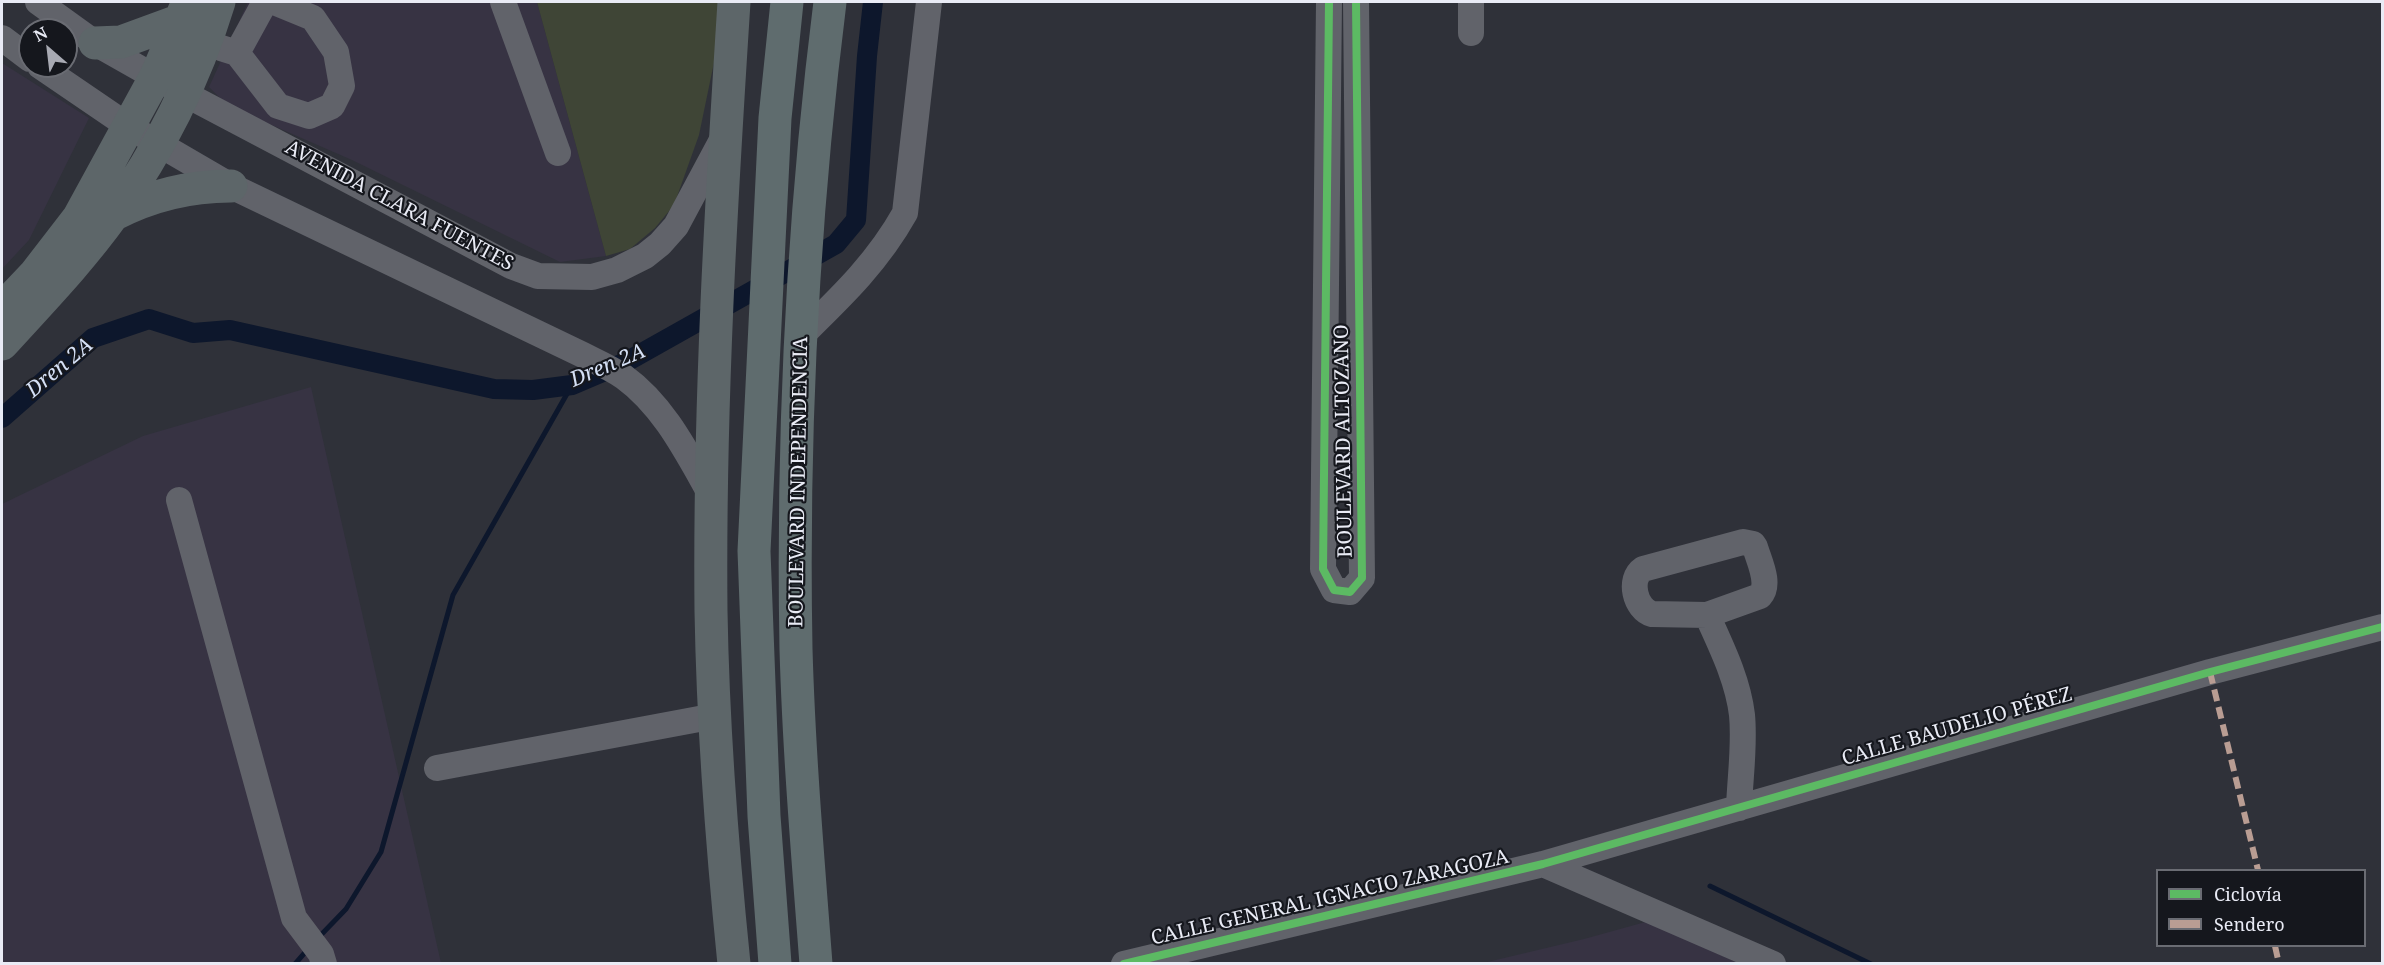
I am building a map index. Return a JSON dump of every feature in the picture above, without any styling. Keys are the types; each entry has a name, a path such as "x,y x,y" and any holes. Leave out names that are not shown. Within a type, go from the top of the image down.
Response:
{"highway":[{"name":"BOULEVARD INDEPENDENCIA","path":"775,963 764,816 754,551 774,118 787,2"},
{"name":"BOULEVARD INDEPENDENCIA","path":"816,963 803,796 796,650 796,444 806,234 830,2"}],"main road":[{"path":"2,344 51,291 113,215 158,143 185,94 219,2"},
{"path":"734,2 717,288 711,495 711,611 719,811 734,963"},
{"path":"95,43 121,42 184,11"},
{"path":"2,309 35,274 79,217 156,76 184,11"},
{"path":"113,215 142,201 182,189 231,186"}],"street":[{"name":"AVENIDA CLARA FUENTES","path":"38,2 95,43 185,94 511,266 538,276 592,276 617,270 645,256 660,244 676,226 725,134"},
{"path":"237,53 265,2"},
{"path":"204,42 237,53 278,106 309,116 332,106 342,86 336,52 313,18 274,2"},
{"path":"503,2 558,153"},
{"path":"801,336 861,278 890,240 905,213 928,2"},
{"name":"BOULEVARD ALTOZANO","path":"1329,2 1323,569 1334,590 1350,592 1362,578 1356,2"},
{"path":"1471,2 1471,33"},
{"path":"2,38 18,50"},
{"path":"58,78 128,126 231,186 583,355 623,377 646,396 672,430 711,495"},
{"path":"179,500 286,894 294,918 317,950"},
{"path":"1743,542 1753,544 1765,584 1763,592 1760,596 1707,615 1645,612 1641,608 1633,582 1643,569 1743,542"},
{"path":"1707,615 1726,658 1742,716 1739,808"},
{"name":"CALLE BAUDELIO PÉREZ","path":"1543,864 2199,675 2382,627"},
{"path":"437,768 715,716"},
{"path":"1543,864 1773,963"},
{"name":"CALLE GENERAL IGNACIO ZARAGOZA","path":"1124,963 1543,864"},
{"path":"716,963 730,923"}],"shaded area":[{"path":"248,2 537,2 606,256 560,262 352,160 228,106 209,87"},
{"path":"2,63 18,73 18,78 26,78 89,118 29,240 2,269"},
{"path":"311,387 441,963 2,964 2,504 143,436"},
{"path":"1649,921 1740,964 1479,964 1584,939"}],"green space":[{"path":"537,2 723,2 717,48 699,135 674,205 655,228 630,249 606,256"}],"waterway":[{"name":"Dren 2A","path":"2,418 93,338 149,319 193,333 230,330 494,389 533,390 572,385 626,362 836,244 856,220 873,2"},
{"path":"318,938 346,909 381,852 453,595 572,385"},
{"path":"1710,886 1871,964"},
{"path":"295,964 308,949"}],"marked path":[{"path":"2210,672 2258,869"},
{"path":"2275,947 2279,964"}],"cycle path":[{"path":"1329,2 1323,569 1334,590 1350,592 1362,578 1356,2"},
{"path":"1124,964 1543,864 2210,672 2382,627"}]}
